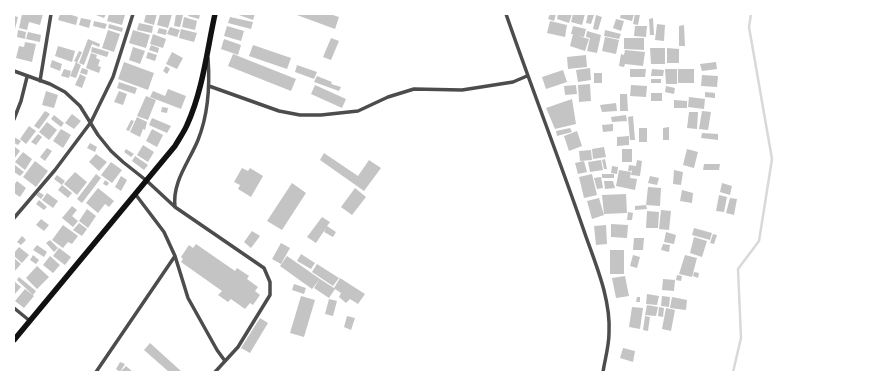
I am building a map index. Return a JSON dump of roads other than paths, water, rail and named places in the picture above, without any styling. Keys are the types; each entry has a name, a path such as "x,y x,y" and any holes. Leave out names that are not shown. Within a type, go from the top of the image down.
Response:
{"highway":[{"path":"14,340 136,195 175,146 187,125 195,103 215,14"}],"street":[{"path":"40,81 52,14"},
{"path":"14,218 55,170 91,122 113,77 133,14"},
{"path":"506,14 527,76 596,263 602,285 607,306 609,333 603,372"},
{"path":"175,207 174,199 179,178 198,140 205,118 209,86 208,46"},
{"path":"14,71 65,92 80,106 98,135 111,151 175,207 264,268 270,282 270,295 238,347 215,372"},
{"path":"14,119 21,101 27,76"},
{"path":"209,86 279,111 300,115 321,115 358,111 388,97 414,89 462,90 512,82 527,76"},
{"path":"136,195 164,232 175,256 188,298 217,350 225,361"},
{"path":"96,372 175,256"},
{"path":"14,308 30,321"}],"waterway":[{"path":"733,372 741,338 738,269 759,241 772,159 749,27 751,14"}]}
